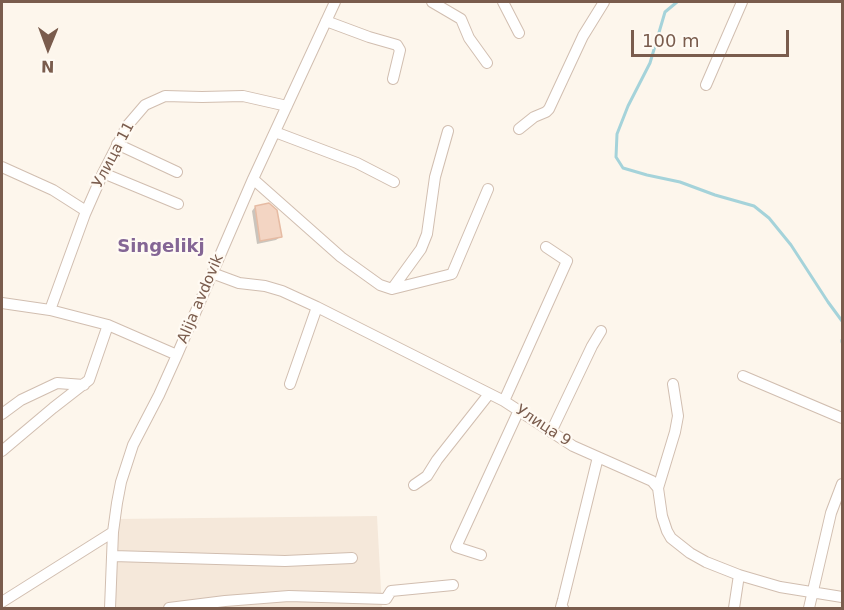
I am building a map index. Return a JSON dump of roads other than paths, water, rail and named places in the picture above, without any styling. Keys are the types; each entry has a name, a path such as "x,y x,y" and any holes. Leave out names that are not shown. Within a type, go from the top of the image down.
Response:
{"street":[{"name":"Alija avdovik","path":"110,609 113,532 121,482 133,445 177,355 253,179 335,2"},
{"path":"432,2 461,19 469,38 488,63"},
{"path":"503,2 519,33"},
{"path":"519,129 549,109 583,36 604,2"},
{"path":"706,85 742,2"},
{"path":"326,21 397,45 400,50 393,79"},
{"name":"Улица 11","path":"50,310 86,211 103,173 131,121 145,105 165,96 243,96 287,106"},
{"path":"393,289 421,249 427,234 435,177 448,131"},
{"path":"275,132 357,163 394,182"},
{"path":"117,144 177,172"},
{"path":"2,167 53,190 86,211"},
{"path":"103,173 178,204"},
{"path":"253,179 341,257 380,285 393,289 452,274 488,189"},
{"path":"504,400 567,261 546,247"},
{"name":"Улица 9","path":"212,273 239,283 265,286 282,291 317,307 504,400 573,446 652,481 658,488"},
{"path":"2,303 50,310 108,325 177,355"},
{"path":"290,384 317,307"},
{"path":"2,451 89,381 108,325"},
{"path":"551,432 601,331"},
{"path":"742,376 843,417"},
{"path":"2,414 21,400 57,383 84,385"},
{"path":"673,384 678,416 658,488 662,516 671,537 690,553 706,562 739,575 780,587 843,597"},
{"path":"414,485 427,476 489,394"},
{"path":"481,555 456,547 519,410"},
{"path":"563,609 562,600 598,457"},
{"path":"809,609 831,513 843,484"},
{"path":"2,602 113,532"},
{"path":"112,556 285,561 352,558"},
{"path":"734,609 739,575"},
{"path":"170,609 225,605 289,596 353,603 386,599 391,591 453,585"}],"waterway":[{"path":"677,2 665,12 650,63 628,106 617,134 616,157 623,168 680,182 754,206 769,218 791,245 842,321"}],"district":[{"name":"Singelikj","path":"161,247"}]}
